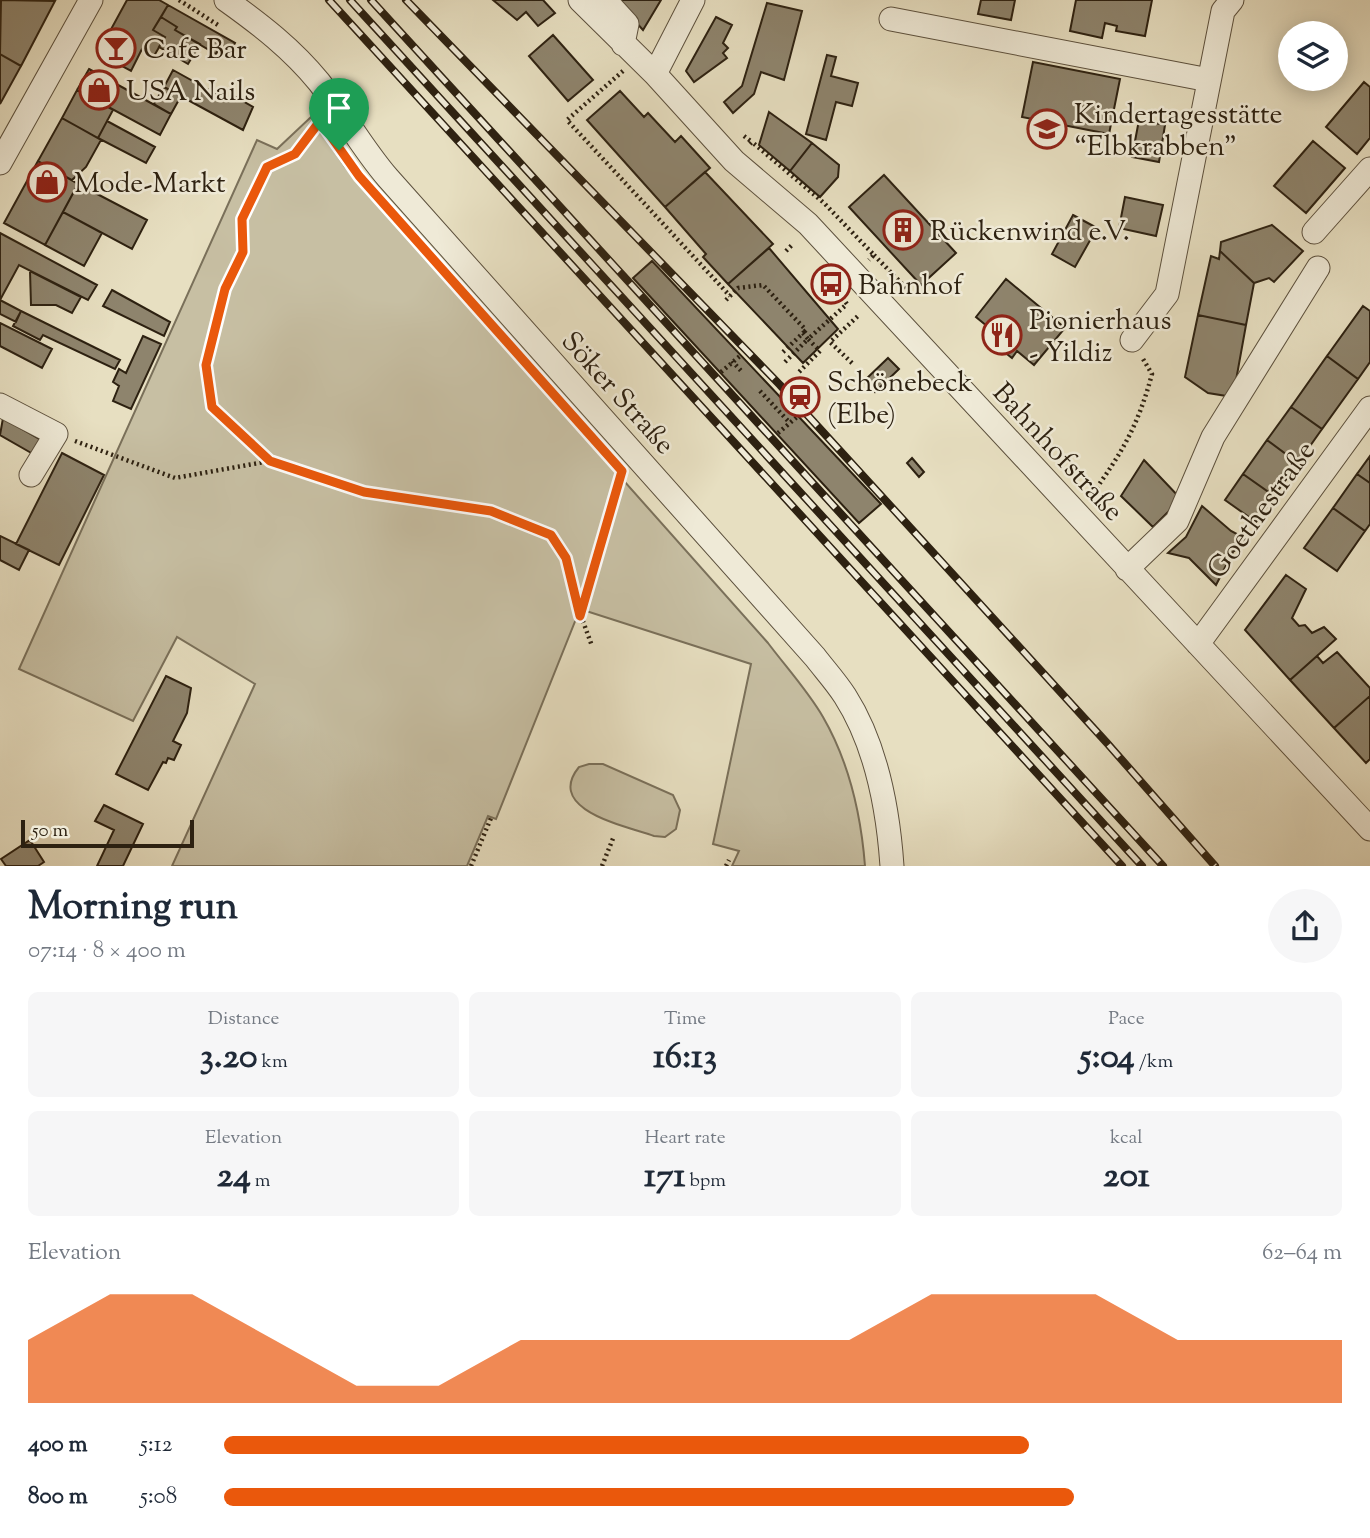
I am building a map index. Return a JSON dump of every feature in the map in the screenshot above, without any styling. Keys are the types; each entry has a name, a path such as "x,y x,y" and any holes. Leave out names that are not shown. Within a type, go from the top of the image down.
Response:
{"street":[{"path":"0,163 91,0"},
{"name":"Söker Straße","path":"226,0 271,32 294,54 320,83 359,142 388,178 816,657 845,697 867,740 883,788 892,866"},
{"name":"Bahnhofstraße","path":"580,0 655,74 734,161 808,224 1370,829"},
{"path":"605,0 627,24 630,51"},
{"path":"655,74 693,0"},
{"path":"1132,340 1167,294 1223,11 1232,0"},
{"path":"891,19 1209,80"},
{"path":"1314,232 1370,169"},
{"path":"1127,569 1177,521 1213,437 1318,268"},
{"path":"0,405 56,434 31,475"},
{"name":"Goethestraße","path":"1198,644 1370,408"}],"path":[{"path":"179,0 224,29"},
{"path":"630,51 567,120 728,298 738,288 763,285 806,330 783,352"},
{"path":"315,112 326,130"},
{"path":"320,121 295,154 267,167 242,219 243,252 225,289 206,365 212,407 270,461 364,492 491,511 551,535 566,558 580,616 592,646"},
{"path":"786,251 793,244"},
{"path":"785,362 847,304 840,295"},
{"path":"852,363 830,342 859,315"},
{"path":"797,374 820,351 803,334"},
{"path":"1078,514 1118,457 1139,418 1152,374 1132,340"},
{"path":"721,372 740,355"},
{"path":"732,362 743,373"},
{"path":"760,391 790,423"},
{"path":"778,433 797,417"},
{"path":"56,434 175,478 270,461"},
{"path":"612,461 631,482"},
{"path":"580,616 622,471"},
{"path":"471,866 491,818"},
{"path":"602,866 614,836"},
{"path":"726,866 729,860"}],"shaded area":[{"path":"311,117 345,167 768,643 804,688 832,734 847,770 857,808 865,866 732,866 739,851 713,844 751,664 580,609 496,819 488,816 467,866 172,866 255,684 177,637 133,721 19,669 257,140 277,149"},
{"path":"603,764 673,795 680,810 676,829 665,837 654,836 609,821 580,805 572,795 571,782 579,767"}],"building":[{"path":"1,0 55,1 21,66 0,54"},
{"path":"127,0 159,0 168,5 153,30 165,37 154,56 142,49 131,71 98,53"},
{"path":"493,0 543,0 555,13 538,26 526,12 517,20"},
{"path":"616,0 661,0 643,30"},
{"path":"981,0 1015,0 1011,20 978,14"},
{"path":"1076,0 1152,0 1145,36 1116,31 1117,26 1105,23 1102,38 1070,31"},
{"path":"767,3 802,11 784,80 761,72 754,94 733,113 724,102 742,86"},
{"path":"168,5 235,43 229,54 219,48 216,54 175,30 177,27 161,17"},
{"path":"161,17 177,27 175,30 200,44 188,64 159,47 165,37 153,30"},
{"path":"716,17 732,25 723,43 728,48 723,53 727,58 694,82 686,71"},
{"path":"553,35 593,80 568,101 529,56"},
{"path":"0,54 21,66 0,104"},
{"path":"827,55 836,57 831,76 858,83 852,106 836,102 826,140 806,134"},
{"path":"1033,62 1120,79 1109,134 1022,117"},
{"path":"89,69 171,114 160,135 77,90"},
{"path":"173,70 229,101 232,95 253,107 243,130 164,87"},
{"path":"1364,82 1370,87 1370,138 1357,154 1326,127"},
{"path":"164,87 181,96 171,114 154,104"},
{"path":"77,90 113,110 98,138 62,118"},
{"path":"620,91 644,117 648,113 675,142 681,136 710,168 665,207 587,120"},
{"path":"769,112 812,143 790,171 759,145"},
{"path":"62,118 101,140 86,167 72,180 38,161"},
{"path":"1139,120 1165,125 1159,162 1132,157"},
{"path":"107,121 155,147 146,163 98,138"},
{"path":"1313,141 1345,168 1306,213 1274,186"},
{"path":"812,143 839,165 838,177 820,197 790,171"},
{"path":"38,161 78,184 45,245 4,223"},
{"path":"705,172 773,244 728,284 703,257 706,254 665,207"},
{"name":"Rückenwind e.V.","path":"884,175 956,253 921,285 849,207"},
{"path":"78,184 147,220 132,249 63,212"},
{"path":"1125,197 1163,205 1156,236 1119,228"},
{"path":"63,212 102,233 84,266 45,245"},
{"path":"1073,215 1097,228 1075,267 1052,254"},
{"path":"1272,225 1303,251 1274,282 1269,278 1254,283 1220,251 1221,242"},
{"path":"0,233 97,285 88,300 19,265 0,300"},
{"path":"769,248 838,329 803,363 728,284"},
{"path":"1220,251 1254,283 1246,325 1198,315 1211,256 1219,259"},
{"path":"652,261 881,504 859,523 633,278"},
{"path":"30,271 81,297 72,313 56,305 31,305"},
{"path":"1006,279 1065,328 1034,365 1017,351 1012,358 987,338 993,331 976,317"},
{"path":"112,290 170,322 164,336 103,306"},
{"path":"0,300 21,311 16,322 0,314"},
{"path":"1363,306 1370,311 1370,362 1358,379 1327,356"},
{"path":"21,311 120,360 115,369 43,335 40,340 13,326"},
{"path":"1198,315 1246,325 1233,397 1208,393 1185,377"},
{"path":"0,323 52,349 42,368 0,346"},
{"path":"143,336 161,344 131,409 113,401 119,386 113,382 119,369 126,373"},
{"path":"1327,356 1358,379 1322,429 1291,407"},
{"path":"888,358 899,369 875,392 864,381"},
{"path":"1291,407 1322,429 1298,463 1267,440"},
{"path":"3,418 41,440 33,454 0,435"},
{"path":"1267,440 1298,463 1274,496 1243,474"},
{"path":"62,453 104,475 59,565 16,544"},
{"path":"1370,456 1370,483 1357,474"},
{"path":"912,458 924,472 919,477 907,463"},
{"path":"1144,460 1181,499 1153,527 1121,496"},
{"path":"1243,474 1274,496 1256,522 1225,500"},
{"path":"1357,474 1370,483 1370,524 1365,531 1333,508"},
{"path":"1202,506 1231,531 1248,540 1233,552 1216,585 1189,558 1168,553 1186,537"},
{"path":"1333,508 1365,531 1337,571 1304,548"},
{"path":"0,536 29,550 19,570 0,560"},
{"path":"1286,575 1306,589 1292,618 1299,626 1305,625 1312,633 1324,627 1336,639 1290,680 1245,630"},
{"path":"1337,652 1370,688 1370,696 1334,728 1290,680 1317,656 1323,663"},
{"path":"166,676 191,688 187,713 173,741 181,745 174,760 168,758 166,763 163,762 148,790 116,774"},
{"path":"1370,696 1370,759 1366,763 1334,728"},
{"path":"104,805 143,824 123,866 97,866 114,830 95,821"},
{"path":"30,840 44,862 38,866 6,866 1,859"}],"railway":[{"path":"329,0 1122,866"},
{"path":"350,0 1142,866"},
{"path":"371,0 1163,866"},
{"path":"406,0 780,385 1107,743 1215,866"}],"place":[{"name":"Cafe Bar","path":"116,48"},
{"name":"USA Nails","path":"99,90"},
{"name":"Kindertagesstätte “Elbkrabben”","path":"1047,129"},
{"name":"Mode-Markt","path":"47,182"},
{"name":"Rückenwind e.V.","path":"903,230"},
{"name":"Bahnhof","path":"831,284"},
{"name":"Pionierhaus - Yildiz","path":"1002,335"},
{"name":"Schönebeck (Elbe)","path":"800,397"}],"route":[{"path":"320,121 339,150 359,176 622,471 580,616 566,558 551,535 491,511 364,492 270,461 212,407 206,365 225,289 243,252 242,219 267,167 295,154 320,121"}]}
